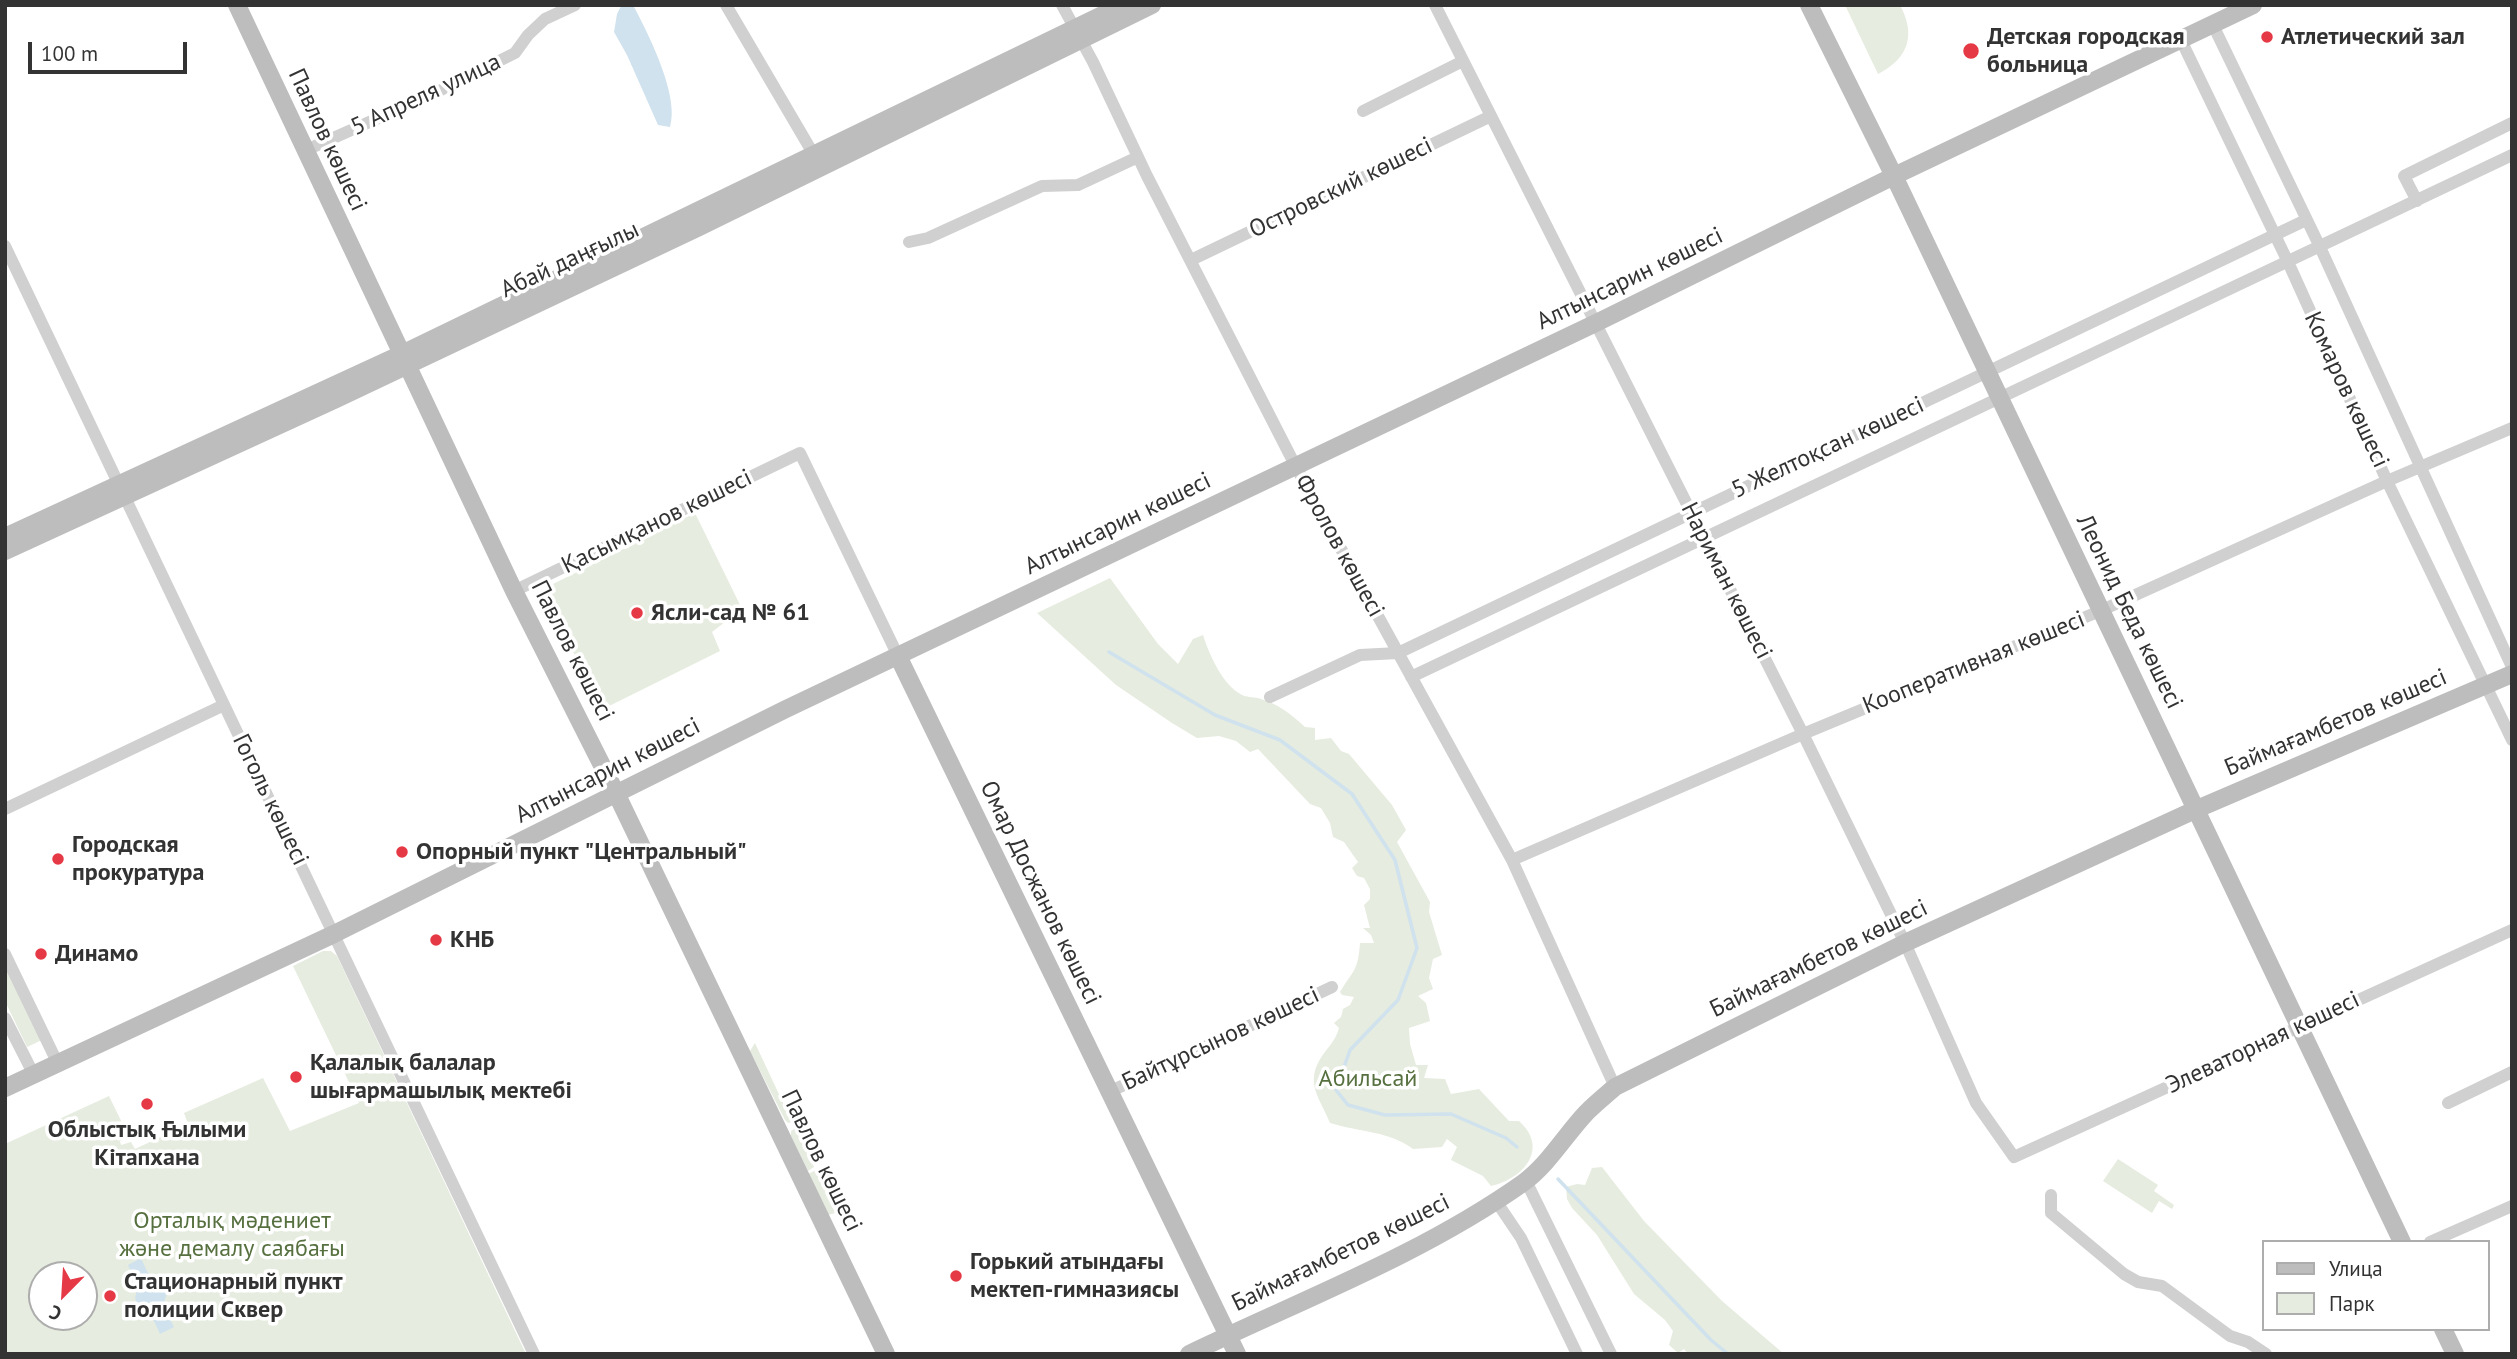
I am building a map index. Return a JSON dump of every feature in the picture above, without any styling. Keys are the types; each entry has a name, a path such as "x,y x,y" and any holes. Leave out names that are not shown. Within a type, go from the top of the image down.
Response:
{"street":[{"name":"Павлов көшесі","path":"237,5 514,591 617,794 886,1354"},
{"name":"5 Апреля улица","path":"304,151 437,92 515,53 528,35 545,19 575,5"},
{"path":"726,5 814,155"},
{"name":"Фролов көшесі","path":"1062,5 1296,467 1512,860 1615,1087"},
{"name":"Абай даңғылы","path":"5,537 122,490 699,227 1077,34 1123,5"},
{"name":"Абай даңғылы","path":"405,360 814,155 1077,34 1152,5"},
{"name":"Нариман көшесі","path":"1435,5 1802,734 1905,943 1976,1102 2014,1157"},
{"name":"Леонид Беда көшесі","path":"1809,5 1894,176 2401,1240"},
{"name":"Алтынсарин көшесі","path":"5,1088 334,934 786,709 1596,324 1894,176 2253,5"},
{"name":"Комаров көшесі","path":"2213,25 2320,247 2512,667"},
{"name":"Комаров көшесі","path":"2181,40 2512,740"},
{"path":"1363,111 1464,61"},
{"name":"Островский көшесі","path":"1191,260 1491,116"},
{"path":"2417,201 2404,176 2512,124"},
{"name":"5 Желтоқсан көшесі","path":"1411,677 2512,155"},
{"path":"909,242 928,238 1042,186 1078,185 1138,157"},
{"name":"5 Желтоқсан көшесі","path":"1270,696 1360,654 1398,653 2306,220"},
{"name":"Гоголь көшесі","path":"5,246 534,1354"},
{"name":"Кооперативная көшесі","path":"1512,860 1802,734 2100,611 2421,466 2512,428"},
{"name":"Қасымқанов көшесі","path":"514,591 800,453"},
{"name":"Омар Досжанов көшесі","path":"800,453 1237,1354"},
{"name":"Абай даңғылы","path":"5,551 122,490"},
{"name":"Баймағамбетов көшесі","path":"1189,1354 1358,1276 1496,1201 1525,1181 1556,1151 1587,1112 1615,1087 1905,943 2197,809 2512,674"},
{"path":"5,809 225,705"},
{"name":"Элеваторная көшесі","path":"2014,1157 2512,930"},
{"path":"5,954 58,1064"},
{"name":"Байтұрсынов көшесі","path":"1109,1092 1332,987"},
{"path":"5,1018 34,1075"},
{"path":"2448,1103 2512,1072"},
{"path":"1525,1181 1611,1354"},
{"path":"2051,1195 2051,1213 2124,1275 2138,1282 2162,1286 2230,1336 2248,1342 2266,1354"},
{"path":"1496,1201 1521,1238 1577,1354"},
{"path":"2435,1240 2512,1206"},
{"path":"2444,1331 2455,1354"}],"green space":[{"path":"1845,5 1900,5 1908,26 1907,45 1889,68 1878,74"},
{"path":"695,513 742,609 712,632 720,651 601,710 543,589"},
{"name":"Абильсай","path":"1110,578 1158,644 1178,664 1193,639 1203,635 1209,652 1228,684 1244,696 1272,703 1305,727 1315,728 1315,740 1331,738 1341,751 1349,754 1392,805 1406,830 1397,842 1430,902 1429,912 1442,955 1433,959 1429,978 1433,989 1418,996 1426,1003 1430,1021 1409,1028 1416,1065 1428,1065 1424,1078 1445,1079 1451,1094 1479,1089 1509,1121 1519,1121 1528,1132 1532,1152 1529,1161 1513,1177 1491,1186 1483,1176 1451,1160 1457,1147 1447,1139 1442,1147 1413,1149 1384,1135 1330,1123 1316,1090 1314,1074 1338,1032 1339,1028 1334,1023 1354,997 1342,995 1340,992 1356,965 1360,943 1374,943 1371,935 1363,928 1370,928 1364,905 1370,899 1370,889 1364,878 1357,876 1352,868 1358,862 1344,842 1333,837 1330,823 1321,808 1310,804 1258,749 1250,752 1236,741 1219,736 1197,738 1172,723 1116,685 1037,613"},
{"name":"Орталық мәдениет және демалу саябағы","path":"323,951 331,951 337,956 526,1354 5,1354 5,1144 109,1096 129,1137 120,1141 121,1145 131,1142 135,1149 188,1124 184,1113 263,1078 290,1131 359,1103 293,966"},
{"path":"5,963 42,1040 27,1047 5,1001"},
{"path":"755,1043 792,1122 785,1120 750,1051"},
{"path":"796,1128 814,1167 808,1171 791,1136 791,1131"},
{"path":"2118,1159 2158,1185 2154,1191 2174,1205 2172,1209 2159,1201 2152,1213 2103,1181"},
{"path":"1602,1167 1644,1221 1722,1301 1784,1354 1688,1354 1684,1349 1678,1353 1669,1345 1673,1331 1665,1320 1634,1294 1597,1235 1567,1199 1566,1187 1585,1185 1592,1168"},
{"path":"816,1170 835,1213 828,1215 808,1174"}],"water":[{"path":"633,5 667,82 672,114 670,127 658,125 614,32 621,6"},
{"path":"141,1258 151,1280 164,1286 167,1293 163,1306 174,1327 160,1334 150,1312 138,1306 135,1298 138,1287 128,1265"}],"waterway":[{"name":"Абильсай","path":"1109,652 1215,715 1280,740 1352,794 1395,860 1417,948 1398,1000 1350,1050 1336,1090 1348,1105 1385,1115 1451,1114 1506,1138 1517,1147"},
{"name":"Абильсай","path":"1558,1179 1711,1340 1728,1354"}],"place":[{"name":"Атлетический зал","path":"2267,37"},
{"name":"Детская городская больница","path":"1971,51"},
{"name":"Ясли-сад № 61","path":"637,613"},
{"name":"Опорный пункт \"Центральный\"","path":"402,852"},
{"name":"Городская прокуратура","path":"58,859"},
{"name":"КНБ","path":"436,940"},
{"name":"Динамо","path":"41,954"},
{"name":"Қалалық балалар шығармашылық мектебі","path":"296,1077"},
{"name":"Облыстық Ғылыми Кітапхана","path":"147,1104"},
{"name":"Горький атындағы мектеп-гимназиясы","path":"956,1276"},
{"name":"Стационарный пункт полиции Сквер","path":"110,1296"}]}
